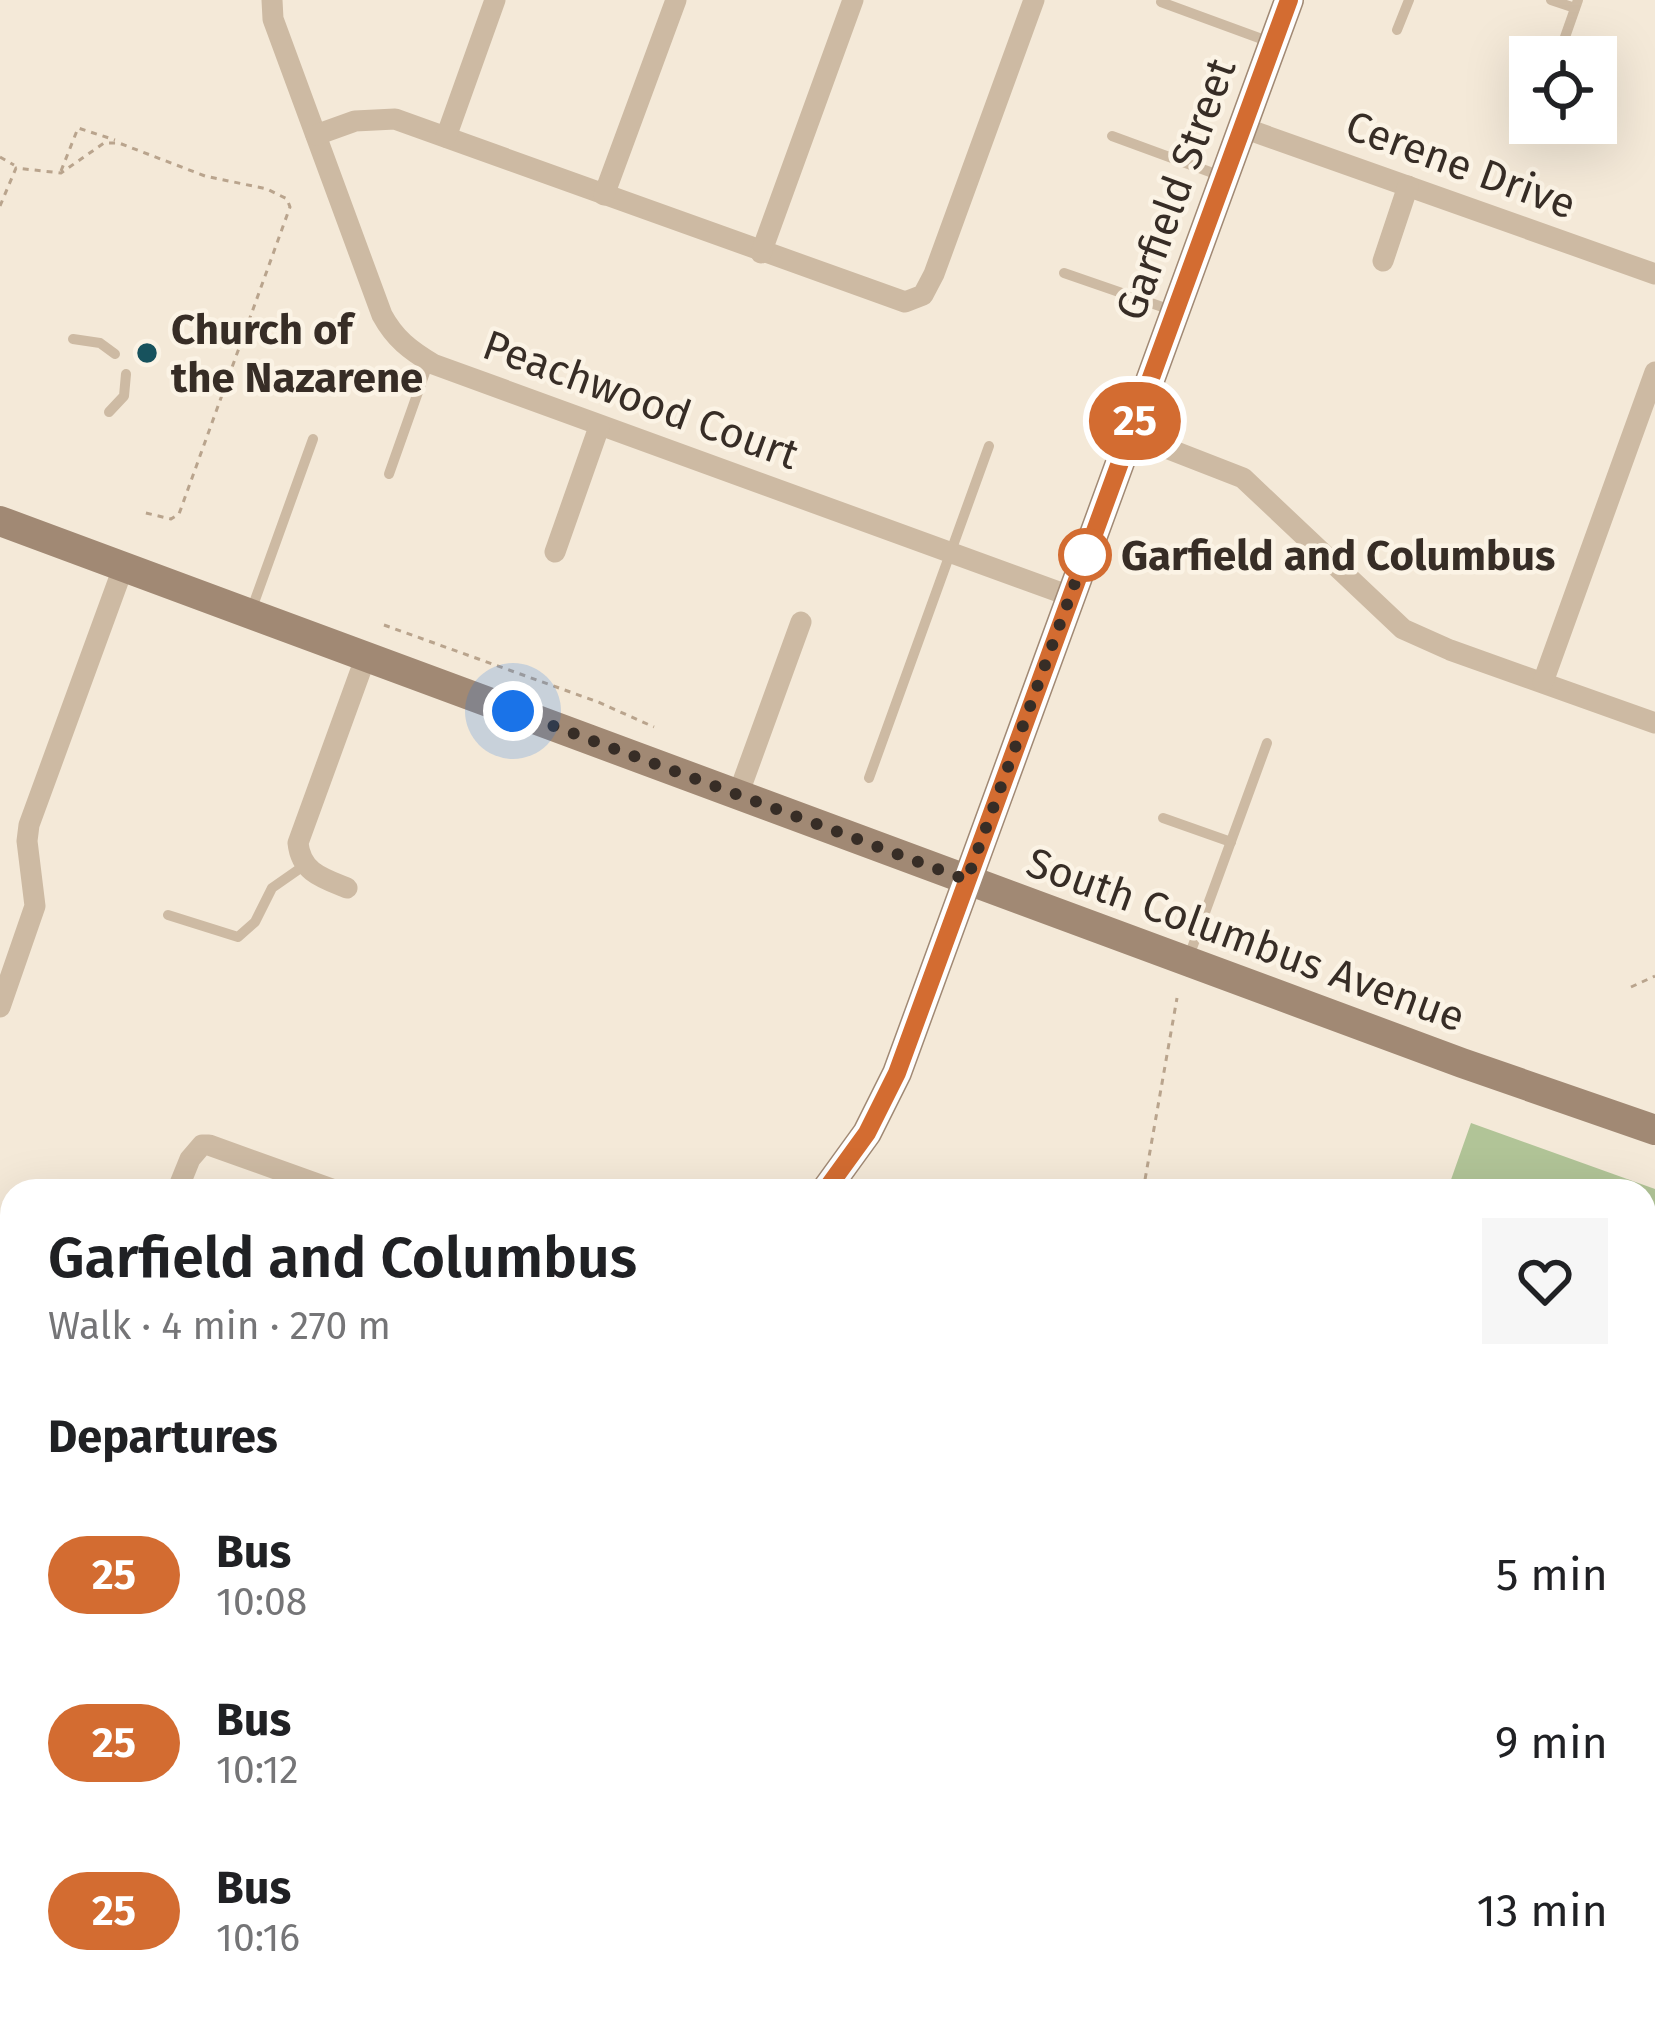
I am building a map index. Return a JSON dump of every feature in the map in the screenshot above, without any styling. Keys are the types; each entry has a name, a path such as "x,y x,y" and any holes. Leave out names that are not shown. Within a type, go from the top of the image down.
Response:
{"main road":[{"name":"Garfield Street","path":"835,1179 884,1102 1288,0"},
{"name":"South Columbus Avenue","path":"0,521 1187,962 1655,1130"}],"street":[{"name":"Peachwood Court","path":"272,0 273,19 382,315 393,334 429,361 1070,596"},
{"path":"446,137 495,0"},
{"path":"604,195 676,0"},
{"path":"761,253 853,0"},
{"path":"316,135 374,117 395,119 904,302 923,295 934,274 1034,0"},
{"name":"Cerene Drive","path":"1241,127 1655,274"},
{"path":"1383,261 1408,186"},
{"path":"1543,682 1655,372"},
{"path":"555,552 599,427"},
{"path":"1130,434 1243,478 1403,629 1655,723"},
{"path":"0,1007 35,906 29,825 123,568"},
{"path":"738,795 801,622"},
{"path":"347,888 304,865 298,843 366,656"},
{"path":"182,1179 202,1145 218,1146 305,1179"}],"lane":[{"path":"1397,30 1408,0"},
{"path":"1551,0 1576,4 1565,36"},
{"path":"1161,2 1273,43"},
{"path":"1112,136 1224,177"},
{"path":"1064,273 1175,311"},
{"path":"73,339 100,343 115,354"},
{"path":"389,474 429,361"},
{"path":"109,412 124,396 126,374"},
{"path":"250,614 314,439"},
{"path":"869,778 989,446"},
{"path":"1187,962 1267,743"},
{"path":"1163,818 1231,842"},
{"path":"168,915 238,937 255,922 272,888 304,865"}],"path":[{"path":"61,173 78,128 205,176 283,194 290,207 179,514 171,519 142,512"},
{"path":"0,157 16,168 61,173 104,143 118,143"},
{"path":"0,206 16,168"},
{"path":"384,625 514,668 654,727"},
{"path":"1631,987 1655,976"},
{"path":"1145,1179 1177,998"}],"green space":[{"path":"1471,1123 1627,1179 1451,1179"}],"bus line":[{"name":"25","path":"835,1179 867,1133 897,1073 1289,0"}],"place":[{"name":"Church of the Nazarene","path":"147,353"},
{"name":"Garfield and Columbus","path":"1085,555"}],"route":[{"path":"513,711 967,880 1085,555"}]}
